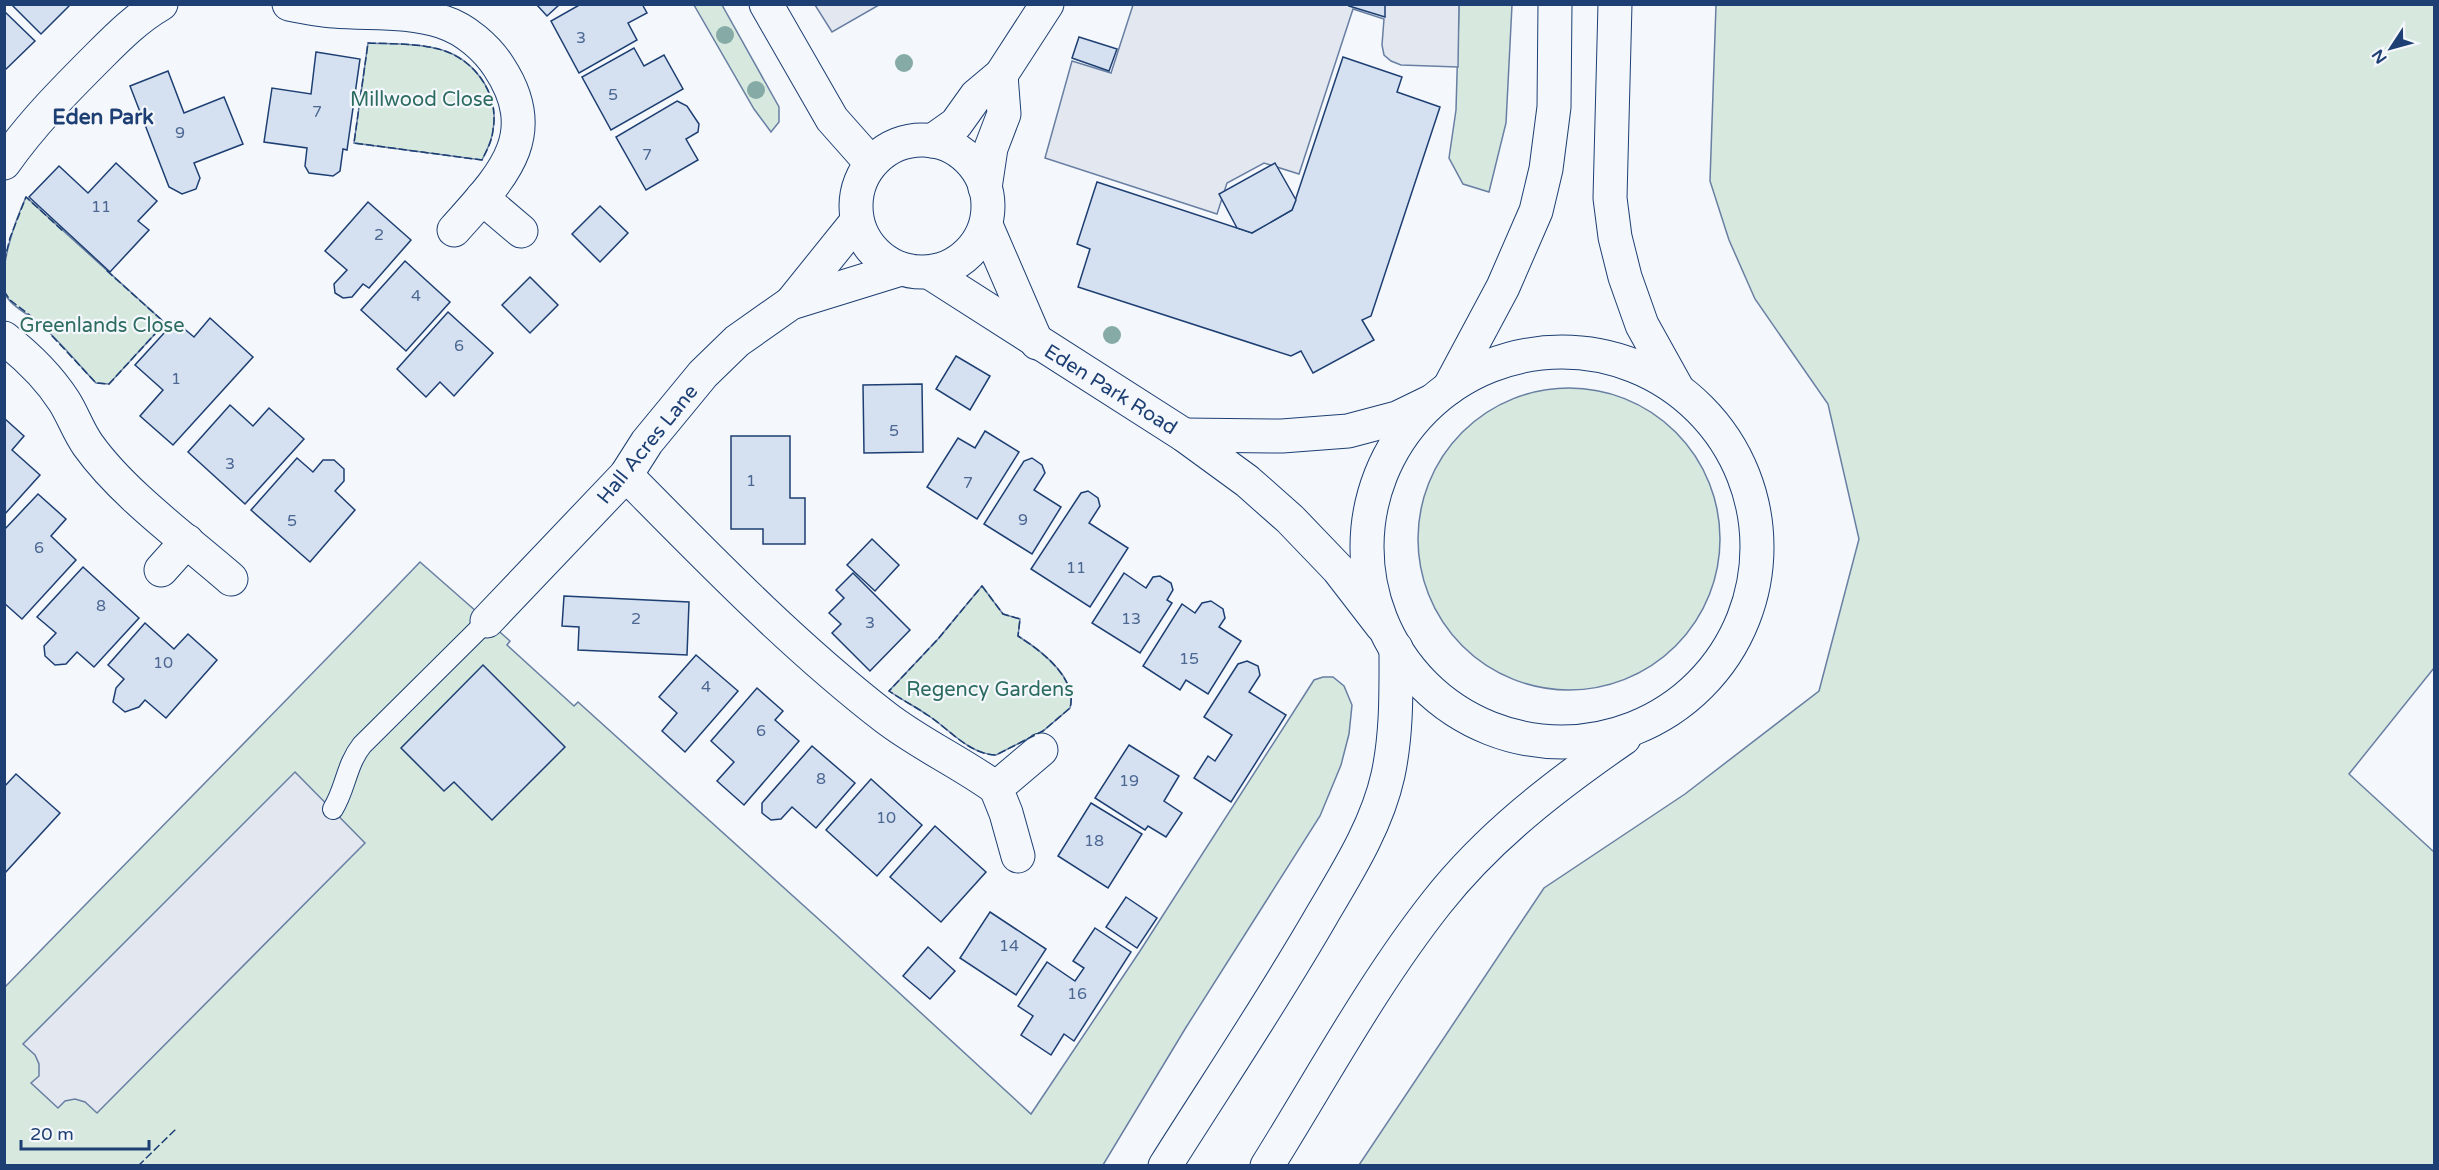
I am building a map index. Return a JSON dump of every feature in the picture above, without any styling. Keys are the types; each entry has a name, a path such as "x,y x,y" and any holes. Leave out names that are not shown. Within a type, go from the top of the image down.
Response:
{"main road":[{"path":"4,163 22,137 70,85 140,18 161,4"},
{"path":"289,4 333,11 416,15 445,22 472,37 495,60 509,82 517,108 519,132 511,156 482,198 454,230"},
{"path":"766,4 832,119 871,164"},
{"path":"932,141 956,124 976,96 1001,75 1047,4"},
{"path":"1165,1166 1301,951 1350,867 1372,821 1388,777 1396,728 1389,637 1369,574 1367,539 1371,505 1382,471 1396,444 1440,395 1503,287 1536,211 1546,169 1554,107 1555,4"},
{"path":"1267,1166 1400,952 1438,901 1512,823 1559,783 1640,726 1669,711 1701,684 1730,646 1749,604 1757,565 1756,524 1745,479 1728,444 1707,417 1678,390 1642,325 1625,277 1615,237 1610,175 1615,4"},
{"path":"986,188 978,171 966,156 950,146 932,141 904,142 886,150 871,164 860,181 856,201 857,221 863,237 873,251 886,262 915,271 947,268 964,258 977,244 986,225 988,207 986,188 992,148 1004,114 1001,75"},
{"path":"482,198 520,231"},
{"name":"Hall Acres Lane","path":"487,621 626,475 647,442 702,374 737,341 790,303 857,221"},
{"name":"Eden Park Road","path":"986,225 1037,343"},
{"name":"Eden Park Road","path":"915,271 1037,343 1184,435 1247,482 1290,519 1338,569 1415,675 1434,695 1465,716 1512,736 1556,742 1593,740 1640,726"},
{"name":"Hall Acres Lane","path":"790,303 915,271"},
{"path":"4,338 24,353 51,382 88,444 105,464 135,495 231,579"},
{"name":"Eden Park Road","path":"1184,435 1282,436 1348,431 1397,418 1440,395 1468,376 1511,358 1550,352 1582,353 1614,359 1642,369 1678,390"},
{"path":"626,475 735,584 863,699 907,734 975,773 996,788 1006,813 1018,856"},
{"path":"161,570 187,541"},
{"path":"996,788 1041,750"}],"lane":[{"path":"333,809 340,797 347,770 362,745 487,621"}],"green space":[{"path":"694,5 722,5 779,107 779,122 771,132 754,109"},
{"path":"1459,5 1512,5 1506,123 1489,192 1463,184 1449,158 1456,110"},
{"path":"1716,5 2434,5 2434,668 2349,774 2434,852 2434,1165 1359,1165 1544,888 1685,794 1819,691 1859,539 1828,404 1755,299 1729,240 1710,181"},
{"name":"Millwood Close","path":"368,43 426,46 460,58 471,67 487,89 494,116 492,138 482,160 354,143"},
{"name":"Greenlands Close","path":"26,197 165,323 109,384 96,383 46,329 14,305 6,296 3,280 6,256"},
{"path":"1569,388 1599,391 1627,399 1653,413 1676,432 1695,455 1709,481 1717,509 1720,539 1717,569 1709,597 1695,623 1676,646 1653,665 1627,679 1599,687 1569,690 1539,687 1511,679 1485,665 1462,646 1443,623 1429,597 1421,569 1418,539 1421,509 1429,481 1443,455 1462,432 1485,413 1511,399 1539,391"},
{"path":"420,562 510,641 507,645 574,706 578,702 1031,1114 1140,951 1314,680 1333,677 1344,686 1352,705 1349,734 1341,765 1320,816 1185,1029 1103,1165 5,1166 5,987"},
{"name":"Regency Gardens","path":"982,586 1003,614 1020,619 1018,636 1037,649 1055,666 1063,676 1071,697 1070,708 1043,731 996,755 986,754 968,746 929,716 889,691 938,639"}],"shaded area":[{"path":"815,5 879,5 832,32"},
{"path":"1133,5 1459,5 1458,67 1401,65 1391,61 1384,55 1382,45 1384,19 1353,9 1299,174 1264,163 1227,183 1217,214 1045,158 1072,61 1111,73"},
{"path":"295,772 365,843 97,1113 85,1102 75,1099 65,1101 58,1108 31,1083 39,1076 39,1064 35,1055 23,1044"}],"building":[{"path":"11,4 71,4 41,34"},
{"path":"536,4 560,4 547,16"},
{"path":"581,4 642,4 647,13 628,23 637,40 579,73 551,21"},
{"path":"1350,4 1385,4 1385,17 1349,6"},
{"path":"4,11 35,41 4,71"},
{"path":"1079,37 1117,49 1109,71 1072,58"},
{"path":"634,48 644,66 664,55 683,89 611,130 582,77"},
{"path":"316,52 360,59 347,150 343,149 340,171 333,176 309,173 305,166 307,148 264,142 272,88 311,94"},
{"path":"1343,57 1402,77 1397,92 1440,107 1371,316 1362,320 1374,340 1313,373 1301,351 1291,356 1078,287 1090,249 1077,244 1097,182 1252,233 1292,210"},
{"path":"168,71 184,113 224,97 243,144 194,163 200,178 196,189 182,194 169,187 130,86"},
{"path":"677,101 687,106 699,124 698,132 686,139 698,160 646,190 616,137"},
{"path":"116,163 157,201 138,221 149,230 110,272 29,197 59,166 88,193"},
{"path":"1275,163 1296,200 1292,210 1252,233 1237,228 1219,194"},
{"path":"368,202 411,240 369,288 363,284 352,297 343,298 335,293 334,284 347,270 325,251"},
{"path":"600,206 628,233 600,262 572,234"},
{"path":"405,261 450,302 406,351 361,310"},
{"path":"530,277 558,305 530,333 502,305"},
{"path":"448,312 493,353 454,396 440,382 426,397 397,369"},
{"path":"210,318 253,357 173,445 140,416 163,390 135,365 175,321 194,337"},
{"path":"956,356 990,376 970,410 936,389"},
{"path":"922,384 923,452 864,453 863,385"},
{"path":"230,405 253,426 269,408 304,439 245,504 188,452"},
{"path":"4,418 24,436 12,450 40,475 4,515"},
{"path":"985,431 1019,452 977,519 927,487 958,438 975,448"},
{"path":"731,436 790,436 790,498 805,498 805,544 763,544 763,529 731,529"},
{"path":"297,458 313,472 323,460 334,460 344,469 344,481 335,491 355,510 310,562 251,510"},
{"path":"1032,458 1042,465 1045,473 1034,490 1061,507 1032,554 984,524 1024,461"},
{"path":"1088,491 1098,498 1100,506 1089,523 1128,548 1090,607 1031,569 1081,493"},
{"path":"38,494 66,519 51,536 76,560 22,619 4,603 4,530"},
{"path":"872,539 899,565 875,591 847,565"},
{"path":"83,567 139,618 94,667 77,652 66,664 55,665 45,656 44,646 56,633 37,617"},
{"path":"853,573 910,630 870,671 832,633 841,624 829,613 844,598 836,590"},
{"path":"1124,573 1146,588 1153,577 1160,576 1171,583 1173,590 1167,600 1172,603 1140,653 1092,623"},
{"path":"564,596 689,602 687,655 578,650 579,627 562,626"},
{"path":"1211,601 1223,609 1225,618 1219,627 1241,641 1208,694 1186,680 1180,690 1143,666 1182,604 1195,613 1202,603"},
{"path":"145,623 174,649 188,634 217,660 166,718 145,700 139,707 125,712 113,702 116,688 124,679 108,665"},
{"path":"696,655 738,691 685,752 662,731 677,713 659,697"},
{"path":"1247,661 1258,666 1260,675 1249,692 1286,715 1231,802 1194,778 1208,756 1215,761 1232,735 1204,717 1238,664"},
{"path":"483,665 565,747 492,820 454,782 444,791 401,748"},
{"path":"757,688 783,711 775,720 799,741 744,805 717,781 734,762 711,741"},
{"path":"1129,745 1179,776 1164,801 1182,813 1166,837 1148,826 1145,830 1095,798"},
{"path":"812,746 855,783 816,828 792,807 781,819 771,820 762,813 762,803"},
{"path":"16,774 60,813 4,874 4,787"},
{"path":"871,779 922,825 877,876 826,830"},
{"path":"1091,803 1142,834 1108,888 1058,856"},
{"path":"935,826 986,872 941,922 890,877"},
{"path":"1126,897 1157,918 1137,948 1106,927"},
{"path":"990,912 1046,949 1016,995 960,958"},
{"path":"1095,928 1131,952 1074,1041 1064,1034 1051,1055 1021,1035 1033,1016 1018,1006 1047,962 1075,981 1084,968 1073,961"},
{"path":"928,947 955,971 930,999 903,976"}],"fence":[{"path":"368,43 426,46 460,58 471,67 487,89 494,116 492,138 482,160 354,143 368,43"},
{"path":"4,262 10,238 26,197 64,232"},
{"path":"4,291 10,300 40,323 96,383 109,384 165,323 106,270"},
{"path":"982,586 1003,614 1020,619 1018,636 1037,649 1055,666 1063,676 1071,697 1070,708 1043,731 996,755 986,754 968,746 929,716 889,691 938,639 982,586"},
{"path":"138,1166 176,1129"}],"district":[{"name":"Eden Park","path":"103,117"}]}
